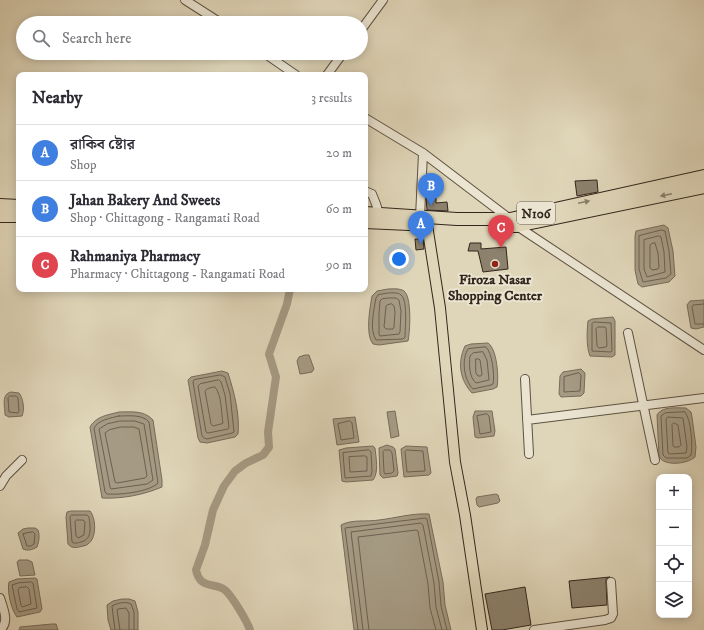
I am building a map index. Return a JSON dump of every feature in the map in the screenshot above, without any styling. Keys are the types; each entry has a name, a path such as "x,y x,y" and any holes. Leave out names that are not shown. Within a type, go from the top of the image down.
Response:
{"highway":[{"name":"N106","path":"514,222 704,176"},
{"name":"N106","path":"368,222 457,219 514,222 704,187"},
{"path":"0,205 16,206"},
{"name":"N106","path":"368,213 424,221"},
{"path":"0,216 16,216"}],"main road":[{"path":"424,221 440,308 455,462 465,515 482,630"}],"street":[{"path":"185,0 209,16"},
{"path":"368,21 384,0"},
{"path":"274,60 292,72"},
{"path":"329,72 338,60"},
{"path":"368,120 423,153 514,222 704,350"},
{"path":"423,153 424,221"},
{"path":"368,192 372,194 378,214"},
{"path":"628,333 655,460"},
{"path":"525,379 529,454"},
{"path":"527,420 704,398"},
{"path":"0,486 6,476 22,460"},
{"path":"534,630 611,618 613,614 611,582"},
{"path":"0,598 6,618 4,626 0,630"}],"water":[{"path":"664,225 668,228 673,251 675,276 669,282 642,287 638,284 635,270 636,231"},
{"path":"400,289 407,295 410,315 408,341 379,345 373,344 369,334 369,314 372,296 377,291"},
{"path":"704,300 704,327 696,329 691,328 687,305 690,301"},
{"path":"613,317 615,321 615,355 612,357 590,356 587,343 588,321 592,319"},
{"path":"488,343 491,346 495,357 498,377 497,387 472,393 462,377 461,359 463,352 465,346 471,344"},
{"path":"309,355 314,369 312,372 300,374 297,361 299,357"},
{"path":"581,369 585,373 584,393 581,396 561,397 559,394 560,376 563,372"},
{"path":"222,371 228,373 234,395 238,419 238,434 235,437 207,443 200,442 198,438 188,380 191,377"},
{"path":"8,393 19,393 20,395 23,407 22,416 9,417 5,415 5,398"},
{"path":"686,408 691,412 692,417 696,447 695,457 682,463 665,462 659,456 657,415 662,410 666,409"},
{"path":"395,411 399,436 391,438 387,412"},
{"path":"475,411 492,411 495,431 494,436 475,437 473,417"},
{"path":"119,412 141,413 153,420 162,487 132,496 102,498 90,427 99,418"},
{"path":"355,417 359,442 337,445 333,419"},
{"path":"387,445 395,449 398,473 397,476 383,478 380,475 379,448"},
{"path":"373,446 375,448 377,465 373,480 342,481 339,450"},
{"path":"406,446 427,447 431,473 429,475 404,477 401,449"},
{"path":"498,495 500,501 498,503 479,507 477,505 477,497"},
{"path":"90,511 95,528 91,541 86,545 75,548 68,544 66,517 67,512"},
{"path":"429,514 443,582 445,605 451,630 354,630 341,525 355,521 374,521 410,515"},
{"path":"35,528 38,530 39,541 37,547 28,550 23,549 18,533 23,529"},
{"path":"19,560 28,560 32,562 35,575 20,576 17,562"},
{"path":"17,579 37,579 42,609 40,612 17,617 10,600 9,582"},
{"path":"122,599 135,601 138,612 138,630 111,630 108,620 107,605 113,601"},
{"path":"56,624 58,630 19,630 20,627"}],"building":[{"path":"597,180 598,192 577,196 575,181"},
{"path":"426,198 436,198 436,203 447,202 448,211 427,210"},
{"path":"415,239 423,239 424,249 416,250"},
{"name":"Firoza Nasar Shopping Center","path":"470,243 481,243 481,249 506,247 508,269 483,272 478,251 468,251"},
{"path":"610,577 606,579 607,605 572,608 569,581"},
{"path":"525,587 531,625 502,630 492,630 485,594"}],"waterway":[{"path":"250,630 239,609 228,593 221,588 204,583 198,576 196,570 205,545 213,510 224,486 235,471 246,463 263,455 269,447 268,432 276,377 269,354 287,304 289,292"}],"place":[{"name":"Jahan Bakery And Sweets","path":"431,206"},
{"name":"রাকিব ষ্টোর","path":"421,244"},
{"name":"Rahmaniya Pharmacy","path":"501,248"},
{"name":"Firoza Nasar Shopping Center","path":"495,264"}]}
